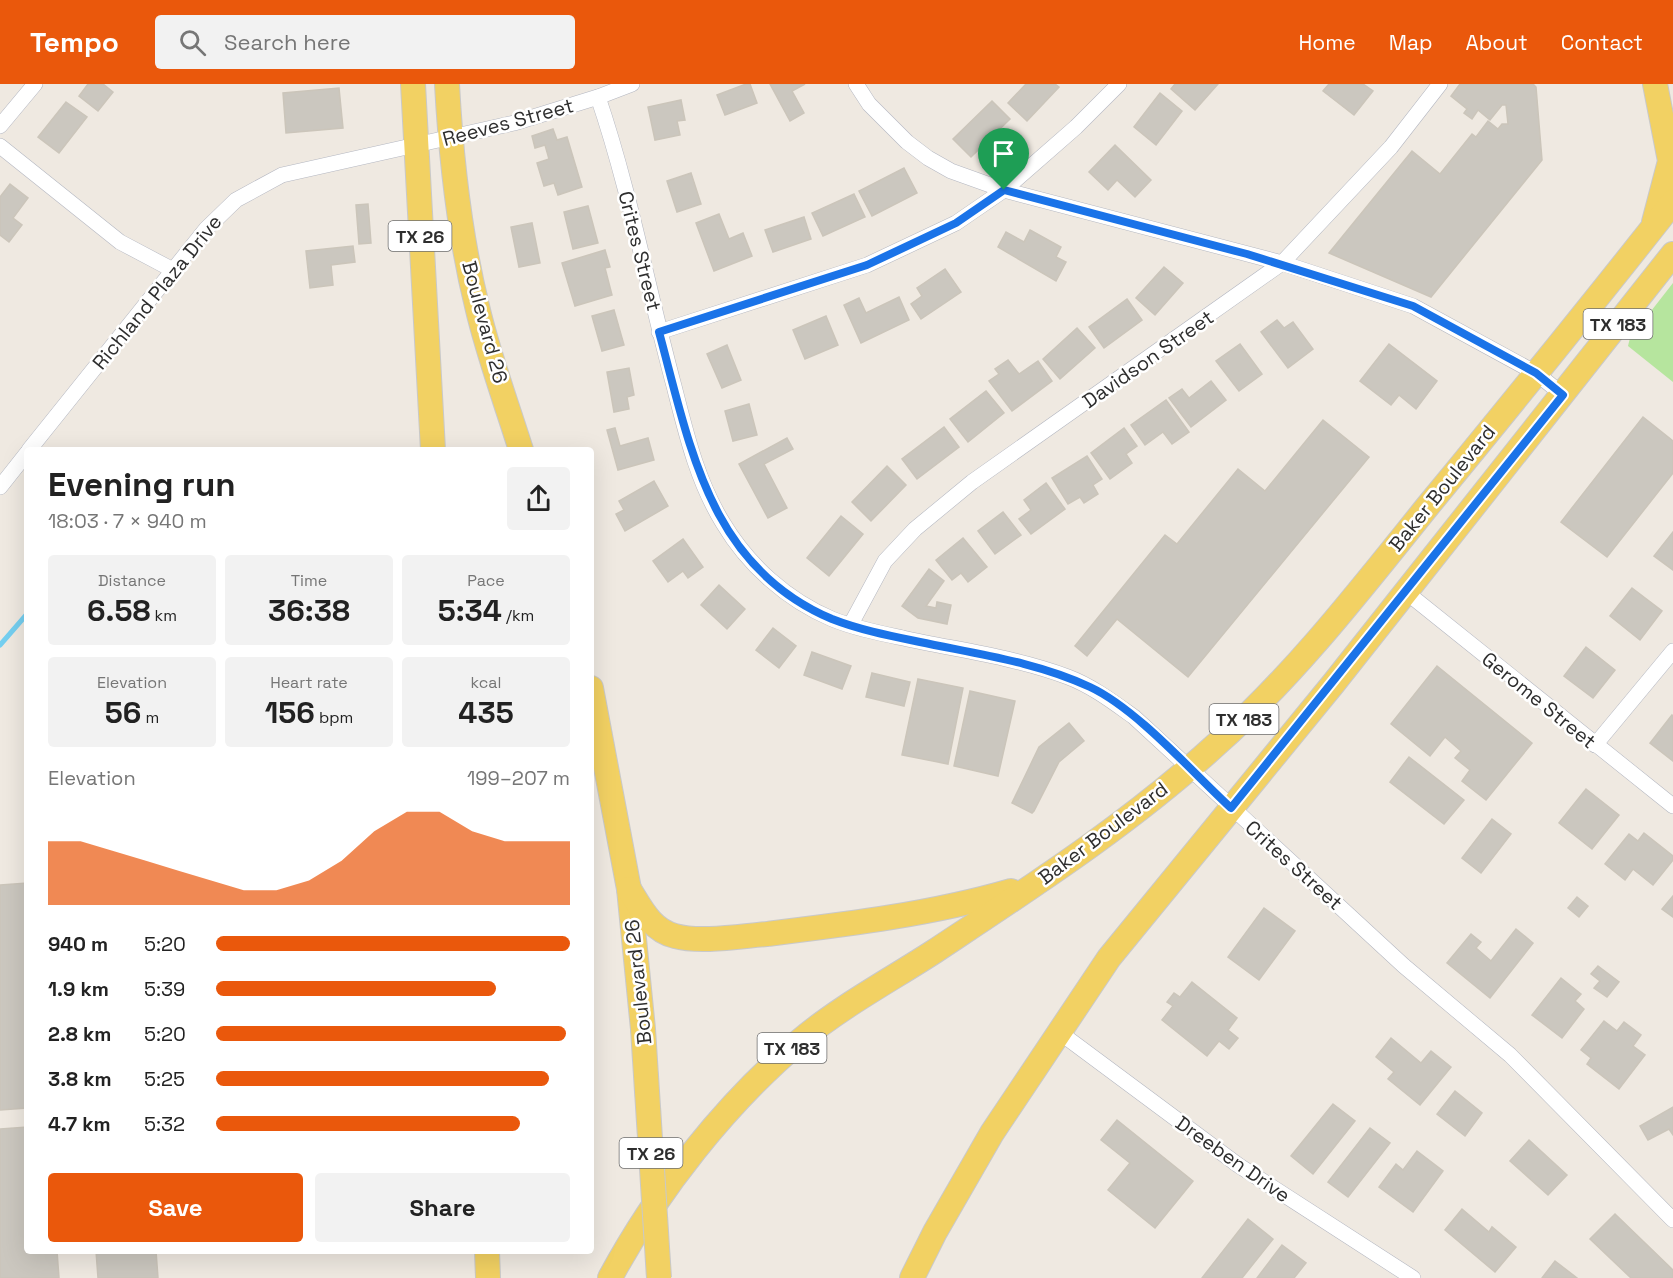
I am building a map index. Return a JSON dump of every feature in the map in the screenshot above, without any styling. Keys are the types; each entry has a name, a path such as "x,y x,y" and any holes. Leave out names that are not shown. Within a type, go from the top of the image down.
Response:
{"main road":[{"name":"TX 26","path":"413,84 433,447"},
{"name":"Boulevard 26","path":"447,84 456,192 477,308 520,447"},
{"path":"1653,228 1670,161 1655,84"},
{"name":"Baker Boulevard","path":"610,1278 634,1234 718,1121 752,1084 819,1026 1037,884 1132,816 1257,708 1326,633 1673,202"},
{"name":"Baker Boulevard","path":"912,1278 935,1232 992,1133 1109,958 1406,592 1673,254"},
{"name":"Boulevard 26","path":"594,704 629,889 644,1029 659,1278"},
{"path":"629,889 651,924 674,936 691,938 786,931 962,906 1037,884"},
{"path":"487,1254 488,1278"}],"street":[{"path":"0,126 35,84"},
{"name":"Reeves Street","path":"416,146 450,139 598,97 632,84"},
{"path":"856,84 869,104 907,142 928,158 951,171 1004,190 1282,263 1413,306 1536,373 1563,395"},
{"path":"659,332 867,265 956,223 1004,190 1076,127 1119,84"},
{"name":"Davidson Street","path":"851,624 885,561 915,529 972,482 1282,263 1391,147 1440,84"},
{"name":"Crites Street","path":"598,97 613,141 659,332 692,452 706,493 724,525 765,576 789,595 832,619 880,633 1040,668 1069,677 1094,689 1134,717 1404,966 1510,1055 1673,1220"},
{"path":"0,146 120,242 173,270"},
{"name":"Richland Plaza Drive","path":"31,447 173,270 236,200 282,175 416,146"},
{"name":"Richland Plaza Drive","path":"0,487 24,456"},
{"name":"Gerome Street","path":"1406,592 1673,806"},
{"path":"1595,745 1673,651"},
{"name":"Dreeben Drive","path":"1059,1032 1239,1166 1413,1278"}],"green space":[{"path":"1673,283 1673,382 1628,346 1630,338"}],"building":[{"path":"88,84 103,84 113,92 98,111 79,96"},
{"path":"750,84 757,103 725,115 717,95"},
{"path":"770,84 805,84 792,91 804,113 790,121"},
{"path":"1026,84 1055,84 1059,87 1027,121 1008,103"},
{"path":"1175,84 1218,84 1195,110 1171,89"},
{"path":"1329,84 1363,84 1373,91 1354,115 1323,91"},
{"path":"1460,84 1533,84 1536,87 1542,160 1431,297 1329,253 1412,151 1440,174 1472,134 1476,137 1488,121 1498,129 1502,124 1508,124 1506,105 1502,105 1490,120 1478,110 1472,119 1464,113 1467,109 1451,96"},
{"path":"339,88 343,128 286,133 283,93"},
{"path":"1160,93 1182,111 1156,145 1134,127"},
{"path":"681,100 685,120 677,121 680,135 655,140 648,107"},
{"path":"992,101 1010,119 971,157 953,139"},
{"path":"66,102 87,117 59,153 38,137"},
{"path":"553,129 557,140 567,137 582,187 558,195 554,183 544,186 537,163 549,159 545,145 535,148 532,136"},
{"path":"1115,145 1151,180 1135,197 1117,180 1108,190 1089,172"},
{"path":"904,168 917,193 872,216 859,191"},
{"path":"691,173 701,204 677,212 667,181"},
{"path":"10,184 28,198 13,218 22,225 9,242 0,235 0,197"},
{"path":"854,194 865,217 823,236 812,213"},
{"path":"368,204 371,243 359,244 356,205"},
{"path":"588,206 598,243 573,249 564,212"},
{"path":"719,214 729,239 743,233 752,256 714,271 696,223"},
{"path":"804,217 811,239 773,252 765,230"},
{"path":"532,223 540,263 519,267 511,227"},
{"path":"1030,230 1061,247 1056,257 1066,262 1056,281 998,247 1006,232 1024,242"},
{"path":"353,246 355,262 331,265 333,285 310,288 306,251"},
{"path":"605,250 610,267 605,268 612,295 575,306 562,263"},
{"path":"1164,267 1183,283 1155,315 1136,298"},
{"path":"945,269 961,292 921,319 911,304 922,296 917,288"},
{"path":"899,297 909,320 861,343 844,305 859,298 866,313"},
{"path":"1127,299 1142,320 1104,348 1089,327"},
{"path":"614,310 624,345 602,351 592,316"},
{"path":"826,316 838,345 805,359 793,330"},
{"path":"1277,320 1284,328 1293,322 1313,349 1288,368 1261,332"},
{"path":"1077,328 1095,348 1060,379 1043,359"},
{"path":"1240,344 1262,374 1239,391 1216,361"},
{"path":"1389,344 1437,381 1416,409 1399,395 1391,405 1360,381"},
{"path":"727,345 741,380 722,388 707,354"},
{"path":"1008,360 1019,374 1038,361 1052,381 1012,411 989,381 999,374 995,369"},
{"path":"629,368 634,395 627,397 629,409 614,412 607,372"},
{"path":"1211,381 1226,400 1191,427 1169,398 1182,389 1189,398"},
{"path":"986,391 1004,413 968,442 950,419"},
{"path":"1166,400 1189,432 1172,444 1163,432 1145,445 1131,425"},
{"path":"749,404 757,435 733,441 725,411"},
{"path":"1643,417 1673,441 1673,473 1607,557 1561,522"},
{"path":"1323,420 1369,457 1188,677 1117,619 1087,656 1075,646 1165,535 1177,544 1238,469 1265,491"},
{"path":"944,427 959,447 917,479 902,459"},
{"path":"615,428 620,446 648,438 654,460 618,470 607,430"},
{"path":"1124,428 1137,446 1126,454 1132,463 1110,479 1091,453"},
{"path":"787,438 793,449 764,464 787,508 768,518 739,464"},
{"path":"1087,456 1102,479 1093,485 1098,494 1084,503 1080,497 1068,504 1052,478"},
{"path":"887,466 906,485 871,521 852,502"},
{"path":"654,481 668,506 625,531 616,514 624,510 619,501"},
{"path":"1046,483 1065,509 1031,534 1019,519 1031,510 1024,500"},
{"path":"1003,512 1021,535 995,554 978,531"},
{"path":"841,516 863,534 829,576 807,558"},
{"path":"1673,532 1673,570 1654,556"},
{"path":"963,538 987,567 968,582 961,573 952,580 936,560"},
{"path":"683,539 703,567 688,578 683,571 668,582 653,561"},
{"path":"929,569 944,581 926,606 936,608 937,602 951,605 947,624 918,618 902,606"},
{"path":"719,585 745,609 727,629 701,605"},
{"path":"1632,588 1662,611 1640,640 1610,616"},
{"path":"773,628 796,646 779,668 756,650"},
{"path":"1586,647 1615,670 1593,698 1564,676"},
{"path":"812,652 851,666 842,689 804,675"},
{"path":"1437,666 1532,743 1486,800 1462,781 1470,770 1455,758 1461,751 1445,737 1430,756 1391,724"},
{"path":"872,673 910,682 904,706 866,697"},
{"path":"918,679 963,688 948,764 902,755"},
{"path":"970,691 1015,701 998,776 954,766"},
{"path":"1673,716 1673,761 1650,743"},
{"path":"1069,723 1084,741 1059,762 1032,813 1012,803 1039,747"},
{"path":"1409,757 1464,800 1444,824 1390,782"},
{"path":"1586,789 1619,815 1592,849 1559,823"},
{"path":"1492,819 1511,834 1481,873 1462,858"},
{"path":"1644,833 1673,856 1673,860 1653,885 1633,869 1625,880 1605,864 1629,834 1638,841"},
{"path":"24,883 24,1108 0,1110 0,885"},
{"path":"1673,896 1673,917 1662,909"},
{"path":"1577,897 1588,906 1579,917 1568,908"},
{"path":"1264,908 1295,931 1259,980 1228,957"},
{"path":"1516,929 1533,943 1490,998 1447,963 1471,934 1481,942 1476,948 1491,961"},
{"path":"1598,966 1619,982 1607,997 1594,988 1600,981 1591,974"},
{"path":"1561,978 1581,994 1575,1001 1584,1009 1562,1038 1532,1015"},
{"path":"1192,982 1237,1018 1228,1030 1238,1038 1229,1049 1219,1041 1207,1056 1162,1020 1173,1006 1167,1002 1174,993 1180,997"},
{"path":"1604,1021 1617,1031 1624,1022 1641,1035 1633,1046 1645,1055 1619,1089 1587,1064 1591,1058 1581,1050"},
{"path":"1391,1038 1421,1063 1431,1051 1451,1067 1420,1105 1388,1079 1394,1072 1376,1057"},
{"path":"1455,1091 1482,1113 1465,1136 1437,1114"},
{"path":"1333,1104 1355,1121 1313,1174 1291,1156"},
{"path":"1673,1107 1673,1135 1669,1129 1648,1140 1640,1126"},
{"path":"1117,1120 1193,1181 1155,1228 1108,1190 1130,1163 1101,1140"},
{"path":"24,1127 24,1254 57,1254 59,1278 0,1278 0,1129"},
{"path":"1370,1128 1390,1143 1348,1197 1328,1182"},
{"path":"1529,1140 1567,1175 1548,1195 1510,1161"},
{"path":"1417,1151 1443,1171 1413,1212 1379,1187 1396,1164 1403,1170"},
{"path":"1462,1209 1489,1232 1492,1227 1516,1247 1495,1272 1445,1230"},
{"path":"1615,1214 1673,1270 1673,1278 1631,1278 1590,1239"},
{"path":"1248,1219 1273,1239 1242,1278 1202,1278"},
{"path":"1282,1245 1306,1263 1294,1278 1257,1278"},
{"path":"96,1254 156,1254 158,1278 98,1278"},
{"path":"1555,1261 1577,1278 1542,1278"}],"waterway":[{"path":"0,645 24,617"}],"route":[{"path":"1004,190 1282,263 1413,306 1536,373 1563,395 1333,684 1231,808 1134,717 1094,689 1069,677 1040,668 880,633 832,619 789,595 765,576 744,552 724,525 706,493 692,452 659,332 867,265 956,223 1004,190"}]}
